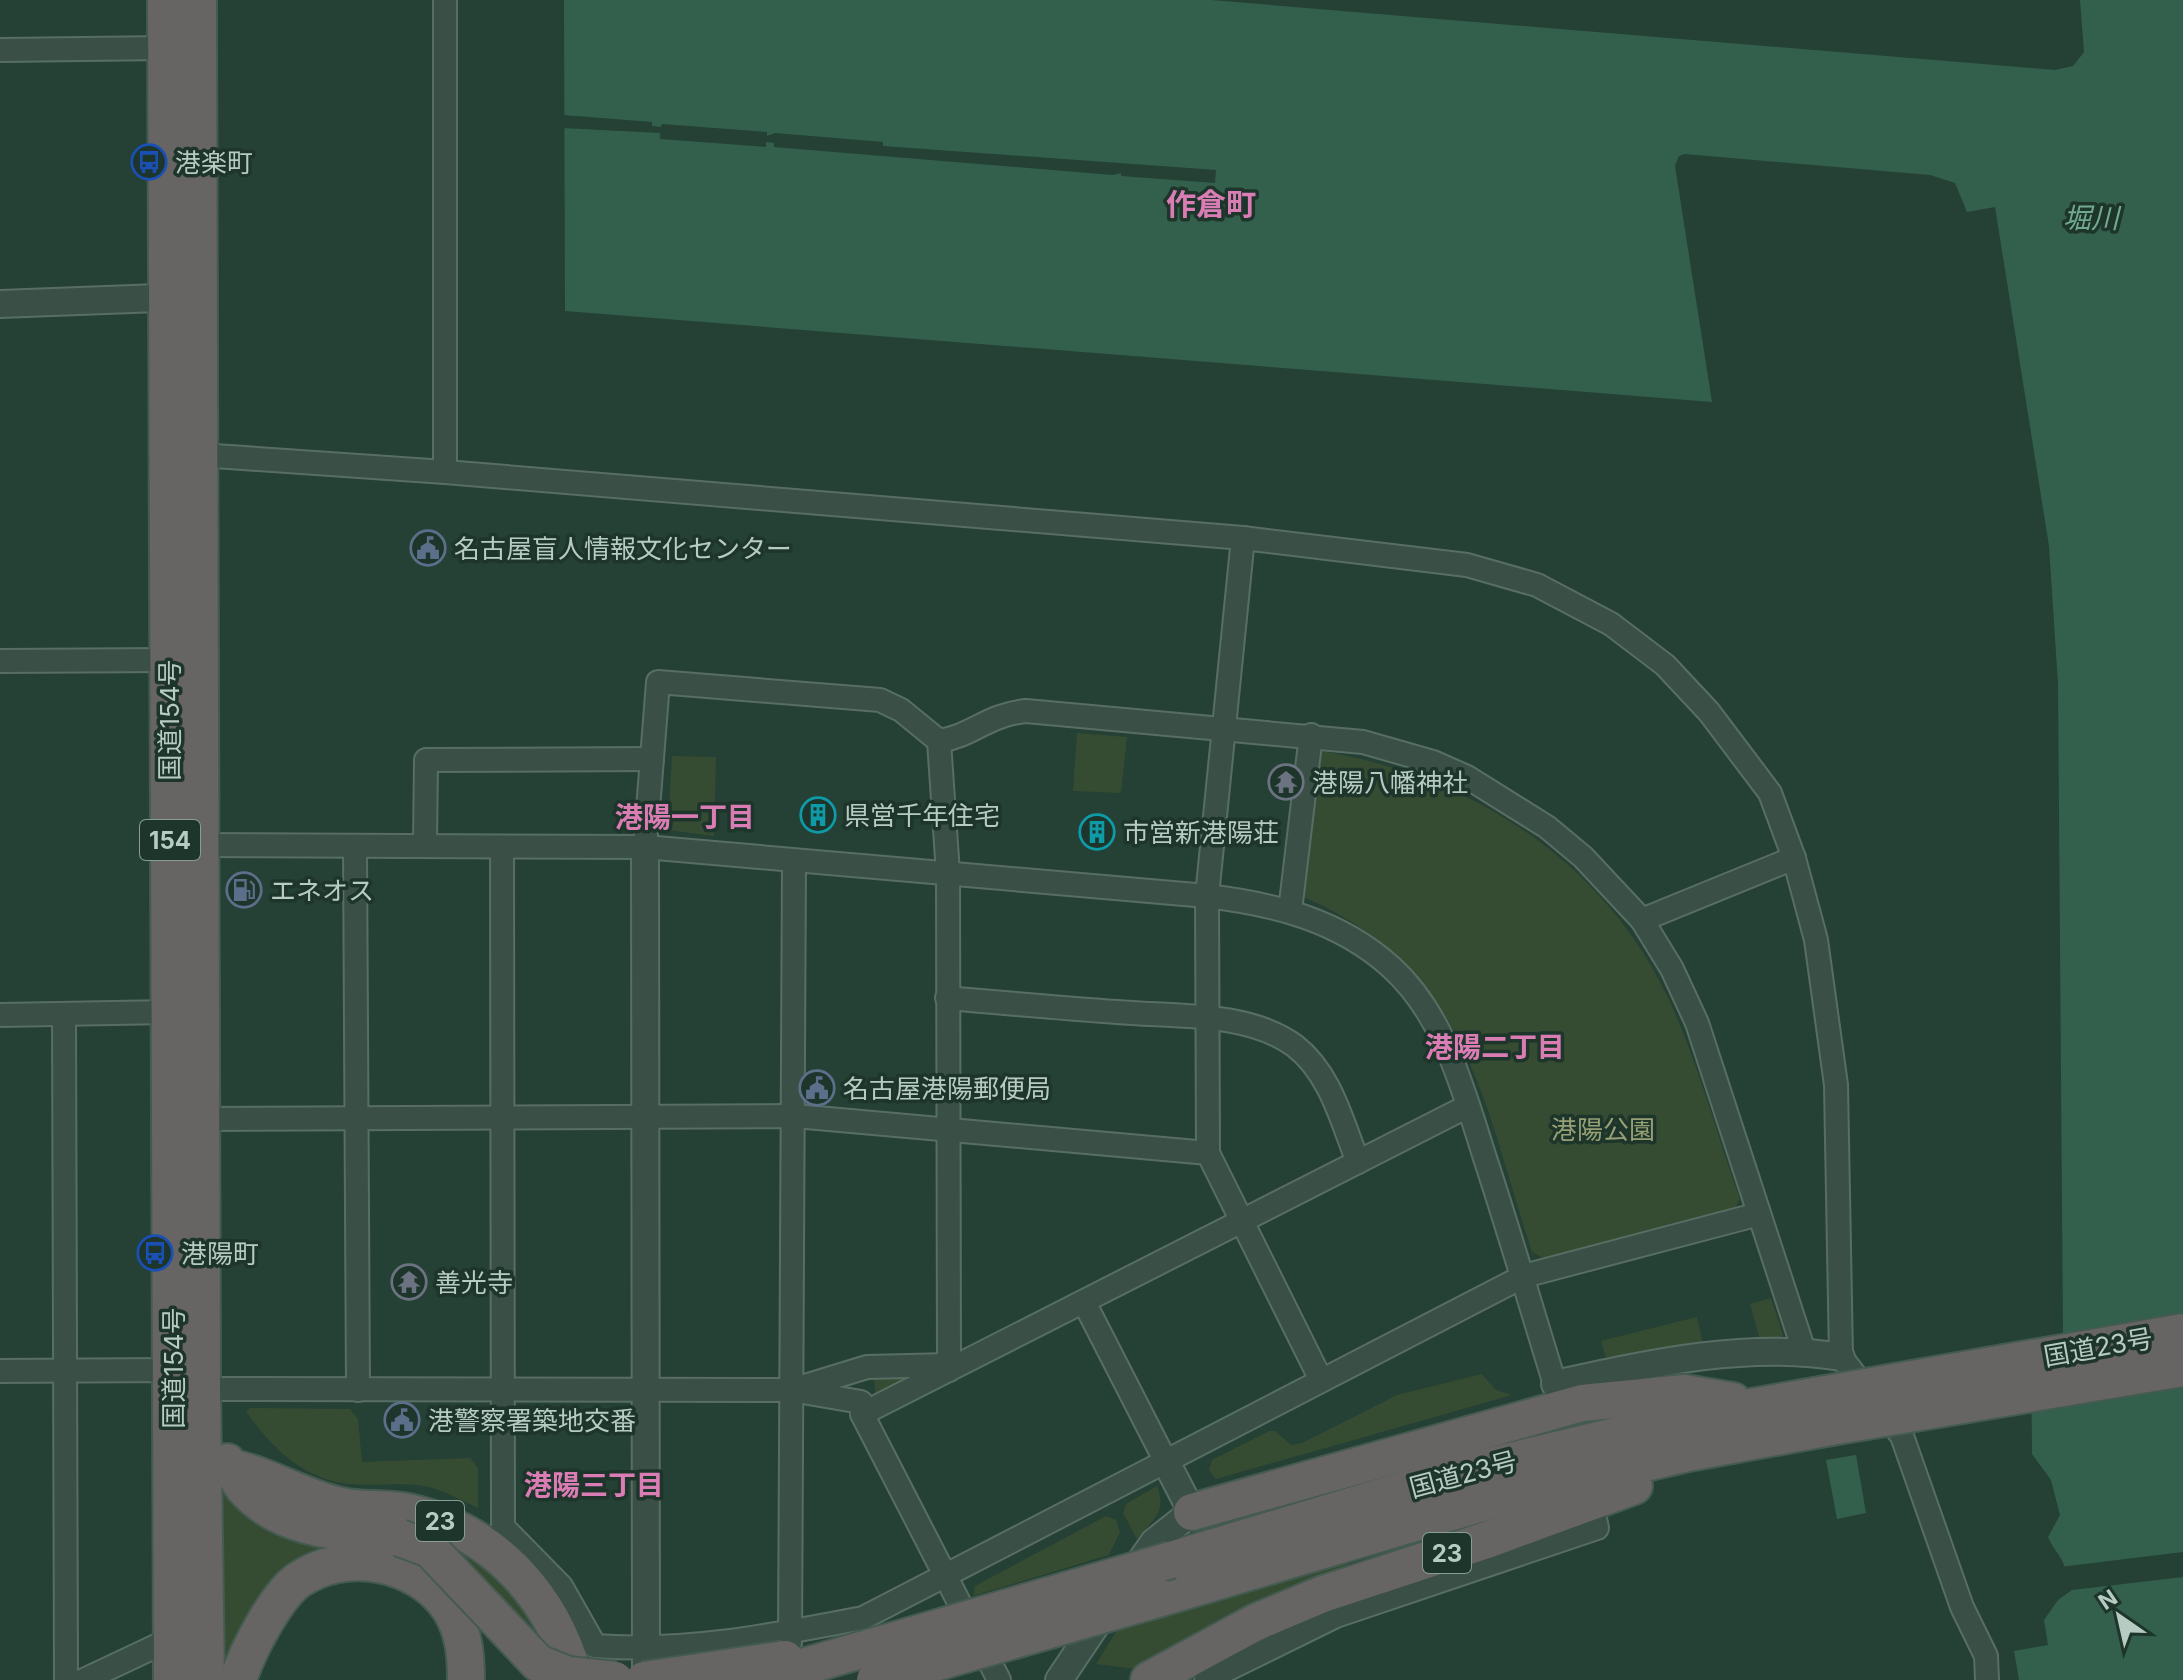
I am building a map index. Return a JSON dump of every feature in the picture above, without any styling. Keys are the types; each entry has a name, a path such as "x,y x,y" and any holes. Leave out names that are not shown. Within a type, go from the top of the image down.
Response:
{"highway":[{"name":"国道154号","path":"166,0 184,297 200,455 186,845 170,1012 188,1380 202,1431 206,1680"},
{"name":"国道154号","path":"172,1680 171,1639 202,1119 186,845 169,660 198,0"},
{"name":"国道23号","path":"758,1680 876,1663 1161,1598 1513,1494 1688,1453 1752,1442 1829,1410 2183,1332"},
{"name":"国道23号","path":"876,1663 1171,1560 1460,1473 1607,1436 1758,1406 1829,1410 2183,1368"},
{"name":"23","path":"1192,1512 1582,1403 1684,1393 1758,1406"},
{"name":"23","path":"202,1431 244,1488 291,1520 336,1532 400,1538 430,1549 538,1663 568,1675 615,1680"},
{"name":"23","path":"1149,1680 1256,1622 1323,1594 1484,1541 1752,1442"},
{"name":"23","path":"232,1468 265,1475 309,1498 345,1507 373,1507 429,1517 459,1528 487,1545 529,1584 548,1612 566,1647 575,1680"},
{"name":"23","path":"238,1680 280,1598 315,1571 366,1562 390,1566 436,1593 460,1630 466,1654 466,1680"},
{"name":"23","path":"645,1670 876,1663"}],"street":[{"path":"445,0 445,472"},
{"path":"0,50 167,48"},
{"path":"0,304 184,297"},
{"path":"200,455 445,472 1243,538 1467,565 1537,585 1611,624 1665,665 1709,712 1770,793 1794,858 1816,940 1836,1085 1841,1357 1902,1436 1962,1607 1986,1656 1987,1680"},
{"path":"1243,538 1207,896 1208,1153 1321,1380"},
{"path":"0,661 169,660"},
{"path":"645,1670 648,1388 645,847 658,682 880,700 901,710 939,741 948,873 949,1367"},
{"path":"939,741 957,738 1002,713 1026,711 1363,742 1397,751 1480,784 1547,827 1583,857 1642,920 1672,969 1697,1023 1804,1351"},
{"path":"1290,911 1311,735"},
{"path":"425,846 426,760 652,759"},
{"path":"186,845 645,847 1268,903 1356,942 1391,967 1422,1003 1451,1055 1524,1276 1556,1389 1652,1362 1804,1351 1841,1357"},
{"path":"355,846 358,1390"},
{"path":"502,847 503,1527 561,1586 595,1646 645,1670 790,1632 863,1618 1524,1276 1759,1214"},
{"path":"1642,920 1794,858"},
{"path":"790,1680 794,861"},
{"path":"947,998 1249,1025 1294,1046 1316,1068 1330,1090 1358,1162"},
{"path":"0,1015 170,1012"},
{"path":"64,1014 66,1680"},
{"path":"0,1371 65,1371 358,1390 791,1390 861,1408 1084,1302 1468,1106"},
{"path":"202,1119 795,1116 1208,1153"},
{"path":"1059,1680 1154,1542 1192,1512 1084,1302"},
{"path":"791,1390 833,1374 862,1368 949,1367"},
{"path":"862,1368 861,1408 999,1680"},
{"path":"1206,1680 1336,1616 1597,1528 1595,1519"},
{"path":"84,1680 171,1639"}],"green space":[{"path":"1077,733 1127,737 1121,793 1073,791"},
{"name":"港陽公園","path":"1321,751 1376,763 1430,781 1481,804 1528,833 1571,868 1610,908 1643,953 1681,1028 1740,1199 1735,1208 1543,1258 1532,1252 1481,1091 1461,1044 1435,1001 1402,961 1359,927 1304,897 1298,888 1315,757"},
{"path":"672,756 716,757 714,836 668,830"},
{"path":"1771,1298 1783,1335 1777,1345 1761,1344 1750,1304"},
{"path":"1697,1317 1704,1348 1607,1361 1601,1341"},
{"path":"1482,1374 1496,1390 1512,1395 1216,1479 1209,1470 1212,1460 1269,1431 1275,1431 1291,1445 1302,1443 1397,1395"},
{"path":"879,1375 928,1375 876,1396 874,1378"},
{"path":"250,1408 350,1409 358,1419 362,1462 470,1458 478,1468 478,1508 427,1487 341,1483 312,1473 286,1457 264,1435 246,1411"},
{"path":"217,1480 302,1541 351,1553 219,1680"},
{"path":"1157,1486 1160,1503 1157,1515 1137,1539 1123,1513 1126,1504"},
{"path":"1106,1516 1116,1520 1120,1532 1109,1555 973,1596 975,1586"},
{"path":"444,1540 502,1577 554,1656"},
{"path":"1347,1560 1349,1566 1267,1599 1135,1669 1096,1664 1119,1627"}],"water":[{"name":"堀川","path":"564,0 1211,0 2055,70 2073,66 2084,52 2080,0 2183,0 2183,1680 2019,1680 2014,1651 2048,1645 2044,1620 2058,1600 2072,1590 2063,1562 2048,1537 2060,1515 2051,1480 2032,1454 2031,1340 2063,1335 2058,684 2049,546 1995,207 1967,212 1955,183 1930,175 1685,154 1679,156 1675,166 1712,402 565,311"},
{"path":"1856,1455 1866,1513 1837,1519 1826,1460"}],"pier":[{"path":"563,115 652,122 652,126 661,127 662,124 767,132 767,136 775,133 883,142 883,146 1216,170 1215,183 774,147 774,143 766,142 766,147 660,139 660,133 562,128"},
{"path":"2183,1552 2183,1577 2072,1590 2063,1585 2060,1567"}],"place":[{"name":"港楽町","path":"149,162"},
{"name":"名古屋盲人情報文化センター","path":"428,548"},
{"name":"港陽八幡神社","path":"1286,782"},
{"name":"県営千年住宅","path":"818,815"},
{"name":"市営新港陽荘","path":"1097,832"},
{"name":"エネオス","path":"244,890"},
{"name":"名古屋港陽郵便局","path":"817,1088"},
{"name":"港陽町","path":"155,1253"},
{"name":"善光寺","path":"409,1282"},
{"name":"港警察署築地交番","path":"402,1420"}],"district":[{"name":"作倉町","path":"1211,204"},
{"name":"港陽一丁目","path":"685,817"},
{"name":"港陽二丁目","path":"1495,1047"},
{"name":"港陽三丁目","path":"594,1485"}]}
